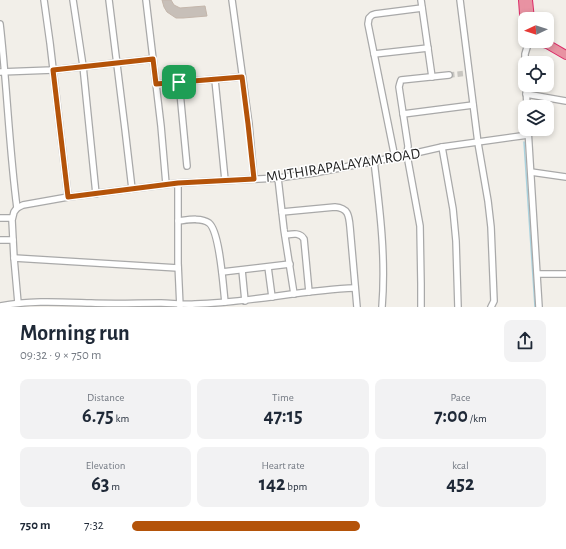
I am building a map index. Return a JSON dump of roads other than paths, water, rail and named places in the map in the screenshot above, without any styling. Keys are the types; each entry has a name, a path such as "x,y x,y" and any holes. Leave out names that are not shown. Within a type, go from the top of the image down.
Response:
{"highway":[{"path":"522,0 523,12"},
{"path":"528,0 529,12"},
{"path":"554,48 566,55"}],"street":[{"path":"44,0 68,197"},
{"path":"73,0 83,66 96,194"},
{"path":"109,0 132,189"},
{"path":"146,0 161,126 166,184"},
{"path":"232,0 254,179"},
{"path":"421,0 432,77"},
{"path":"460,0 478,142 491,227 494,301 491,307"},
{"path":"395,158 368,24 369,18 375,14 422,8"},
{"path":"0,24 2,72 17,208 12,218 18,303"},
{"path":"374,54 428,48"},
{"path":"2,72 53,70 153,59"},
{"path":"421,307 420,226 407,156 408,146 399,87 401,80 449,75"},
{"path":"156,84 242,77"},
{"path":"215,80 225,180"},
{"path":"179,82 187,166"},
{"path":"526,100 526,94 566,101"},
{"path":"403,114 473,105"},
{"name":"MUTHIRAPALAYAM ROAD","path":"17,208 28,203 166,184 278,178 314,173 407,156 442,147 518,134"},
{"path":"528,136 539,307"},
{"path":"442,147 453,209 456,241 458,307"},
{"path":"374,161 383,242 382,307"},
{"path":"531,172 566,177"},
{"path":"278,178 294,294"},
{"path":"178,183 178,268 180,306"},
{"path":"282,212 335,207 346,211 350,220 357,307"},
{"path":"0,218 12,218"},
{"path":"178,221 204,221 209,223 213,228 216,236 222,272 225,302"},
{"path":"285,235 300,234 304,239 309,292"},
{"path":"0,240 13,240"},
{"path":"14,258 178,268"},
{"path":"222,272 290,264"},
{"path":"268,267 272,297"},
{"path":"242,270 245,301"},
{"path":"538,274 566,274"},
{"path":"0,306 18,303 41,305 180,306 245,301 330,289 355,288"}],"waterway":[{"path":"524,142 535,307"}],"tunnel":[{"path":"449,75 469,73"}]}
